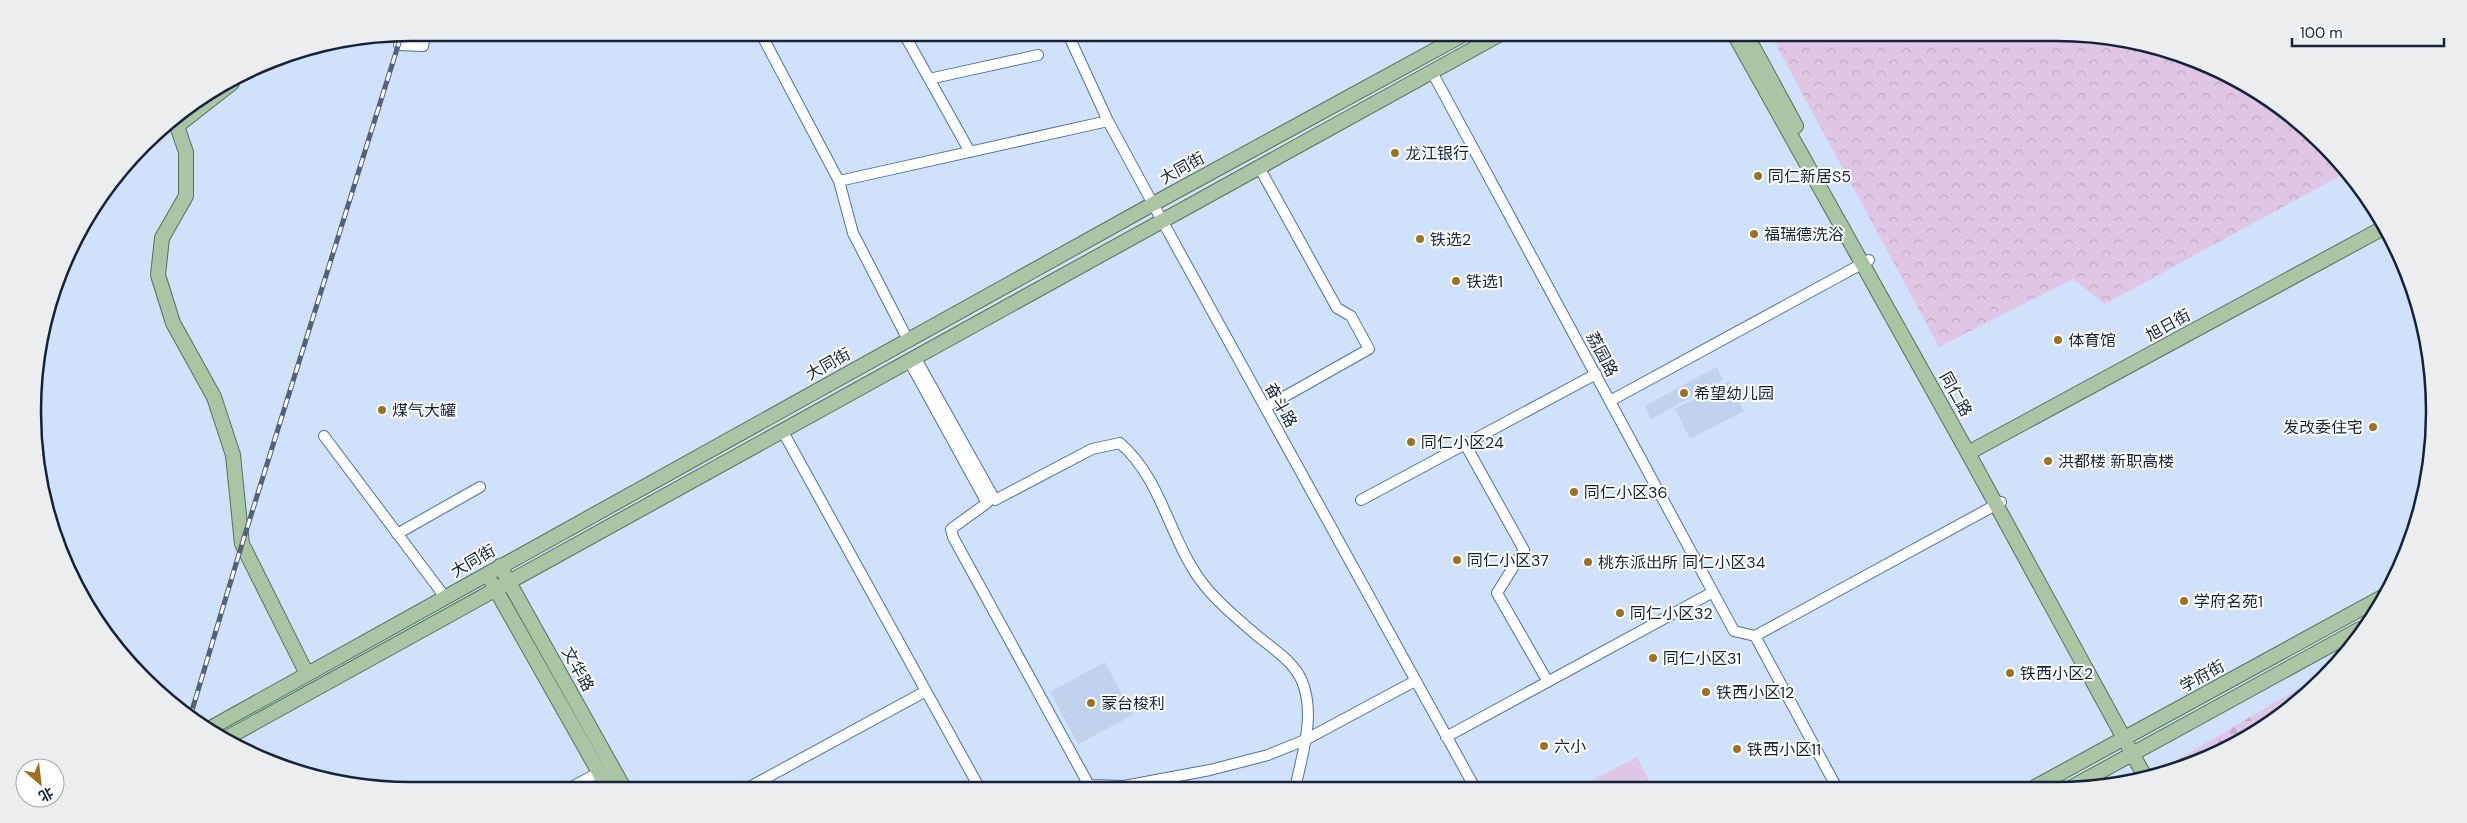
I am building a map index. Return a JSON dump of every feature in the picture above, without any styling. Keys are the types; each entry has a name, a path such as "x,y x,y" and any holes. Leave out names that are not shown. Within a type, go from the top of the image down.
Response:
{"main road":[{"name":"大同街","path":"216,725 1153,204 1452,41"},
{"path":"233,736 1488,41"},
{"name":"同仁路","path":"1738,41 1866,261"},
{"name":"同仁路","path":"1750,41 1866,261 2128,737 2143,771"},
{"path":"176,126 186,152 186,196 162,238 158,275 173,323 214,397 233,455 242,544 307,674"},
{"name":"旭日街","path":"1971,452 2378,231"},
{"name":"文华路","path":"500,566 621,782"},
{"name":"文华路","path":"487,573 606,782"},
{"name":"学府街","path":"2044,782 2372,602"},
{"path":"2084,781 2351,634"},
{"name":"同仁路","path":"2136,752 2149,769"}],"street":[{"path":"399,45 423,46 424,41"},
{"path":"765,41 839,181 853,232 908,340"},
{"path":"908,41 970,152"},
{"name":"奋斗路","path":"1071,41 1108,121 1472,782"},
{"path":"929,79 1038,54"},
{"name":"荔园路","path":"1432,72 1734,631 1755,636"},
{"path":"839,181 1108,121"},
{"path":"1259,167 1337,308 1351,316 1369,349 1266,407"},
{"path":"1610,401 1866,261"},
{"path":"912,359 995,500 1092,449 1120,443 1134,455 1153,483 1187,560 1209,592 1286,659 1301,679 1309,708 1296,782"},
{"path":"912,359 987,503 951,529 953,537 1087,782"},
{"path":"1361,500 1596,374"},
{"path":"782,430 976,782"},
{"path":"324,436 445,598"},
{"path":"1465,444 1524,550 1497,593 1548,682"},
{"path":"397,534 480,487"},
{"path":"1834,782 1755,636 1998,503"},
{"path":"1446,737 1713,592"},
{"path":"1146,782 1210,770 1268,755 1305,740 1415,681"},
{"path":"759,782 926,691"},
{"path":"581,782 600,772"}],"shaded area":[{"name":"希望幼儿园","path":"1716,367 1723,380 1651,419 1645,406"},
{"path":"1729,381 1744,411 1690,439 1675,409"},
{"name":"蒙台梭利","path":"1105,662 1133,715 1078,744 1050,692"}],"green space":[{"path":"1774,41 2056,41 2104,44 2128,48 2197,69 2241,91 2300,133 2341,175 2105,304 2073,279 1939,347"},
{"path":"2306,684 2281,705 2241,732 2197,754 2173,763"},
{"path":"1637,757 1650,782 1589,782"}],"railway":[{"path":"192,709 399,42"}],"place":[{"name":"龙江银行","path":"1395,153"},
{"name":"同仁新居S5","path":"1758,176"},
{"name":"福瑞德洗浴","path":"1754,234"},
{"name":"铁选2","path":"1420,239"},
{"name":"铁选1","path":"1456,281"},
{"name":"体育馆","path":"2058,340"},
{"name":"希望幼儿园","path":"1684,393"},
{"name":"煤气大罐","path":"382,410"},
{"name":"发改委住宅","path":"2373,427"},
{"name":"同仁小区24","path":"1411,442"},
{"name":"洪都楼 新职高楼","path":"2048,461"},
{"name":"同仁小区36","path":"1574,492"},
{"name":"同仁小区37","path":"1457,560"},
{"name":"桃东派出所 同仁小区34","path":"1588,562"},
{"name":"学府名苑1","path":"2184,601"},
{"name":"同仁小区32","path":"1620,613"},
{"name":"同仁小区31","path":"1653,658"},
{"name":"铁西小区2","path":"2010,673"},
{"name":"铁西小区12","path":"1706,692"},
{"name":"蒙台梭利","path":"1091,703"},
{"name":"六小","path":"1544,746"},
{"name":"铁西小区11","path":"1737,749"}]}
